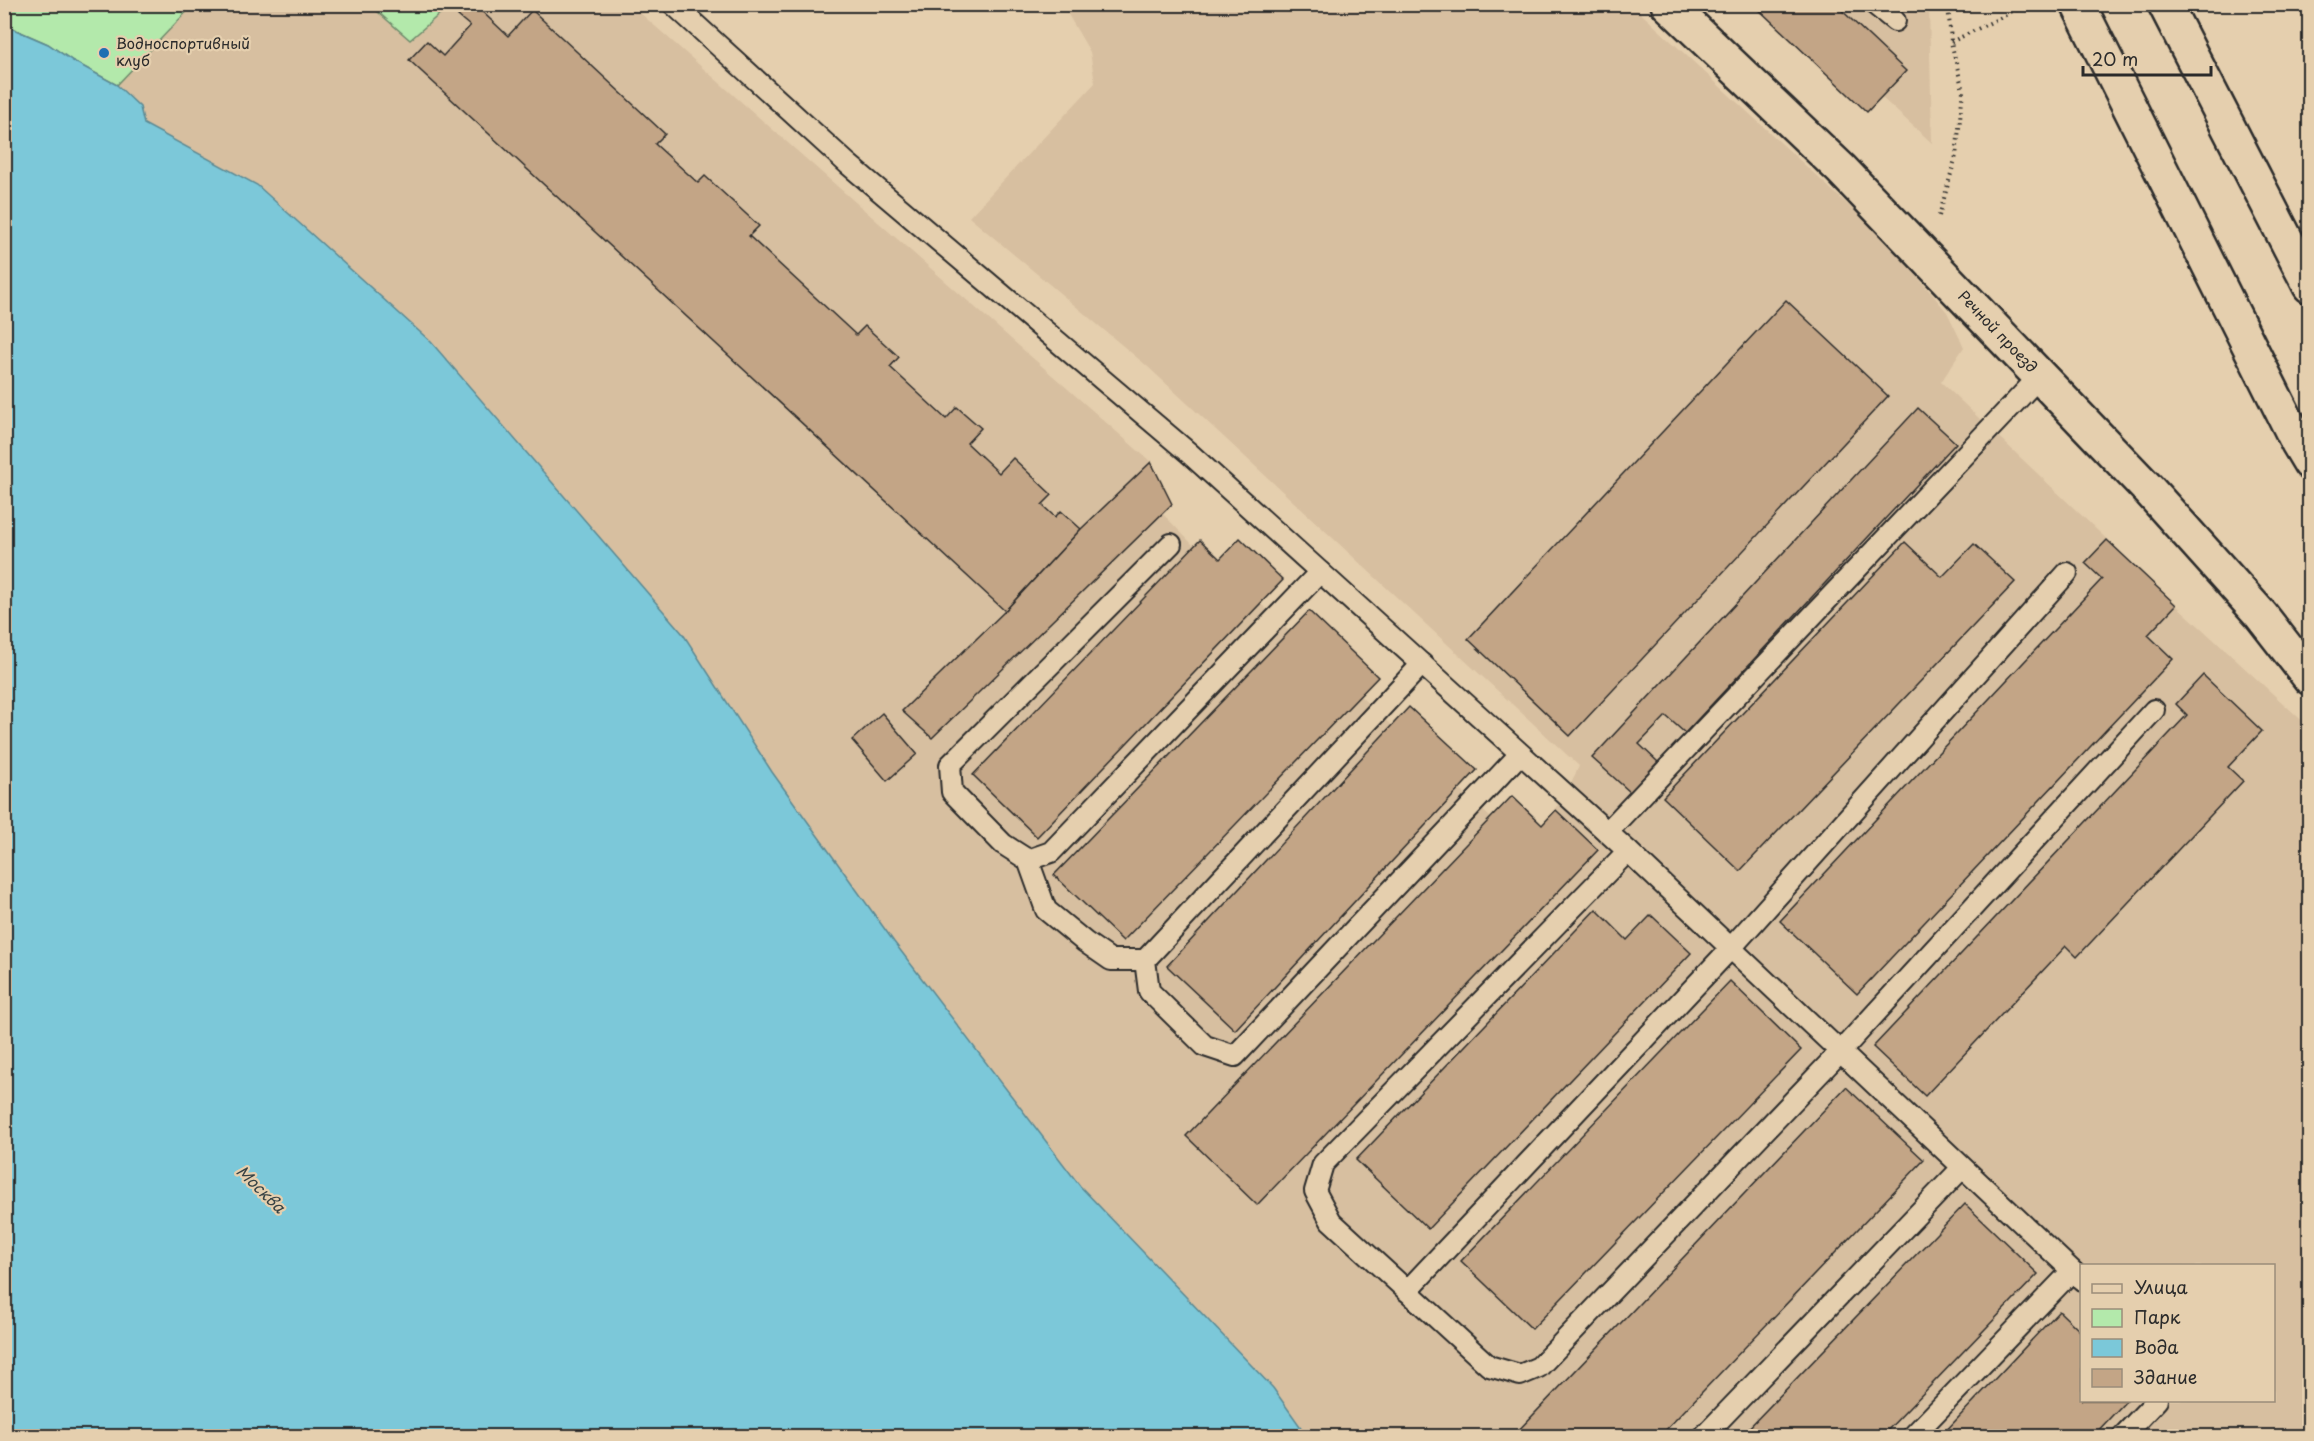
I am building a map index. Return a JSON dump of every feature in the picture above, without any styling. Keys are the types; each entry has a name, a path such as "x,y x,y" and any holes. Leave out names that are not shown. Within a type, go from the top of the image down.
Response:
{"street":[{"name":"Речной проезд","path":"1668,4 1841,169 2040,376 2165,508 2261,615 2310,678"},
{"path":"2078,4 2292,433 2310,463"},
{"path":"2165,4 2310,286"}],"lane":[{"path":"673,4 848,164 1189,453 1628,851 2077,1275 1913,1437"},
{"path":"1874,4 1895,21"},
{"path":"1607,832 2040,376"},
{"path":"1171,544 950,765 952,792 1003,844 1028,860 1046,910 1111,960 1145,960 1422,664"},
{"path":"1028,860 1051,852 1320,572"},
{"path":"1407,1291 1730,949 2067,573"},
{"path":"1628,851 1323,1164 1315,1191 1330,1221 1489,1366 1520,1375 1539,1366 1840,1052 2154,710"},
{"path":"1145,960 1149,991 1205,1046 1235,1056 1520,754"},
{"path":"1704,1437 1962,1168"},
{"path":"2123,1437 2156,1402"}],"path":[{"path":"1927,260 1956,156 1964,91 1951,42 1948,4"},
{"path":"1951,42 2028,4"}],"shaded area":[{"path":"193,5 370,5 410,40 450,5 631,5 1151,462 1172,504 1163,514 1193,545 1200,540 1220,559 1240,538 1283,580 1261,604 1289,631 1309,611 1378,677 1360,696 1391,725 1409,707 1477,770 1460,789 1491,818 1512,796 1542,824 1566,795 1579,766 1147,366 969,217 1095,83 1090,52 1066,11 1059,5 1632,5 1888,242 1947,312 1964,347 1941,382 2176,605 2309,727 2309,734 2302,742 2310,750 2309,1436 1307,1436 1273,1388 1080,1186 894,942 772,772 683,634 431,342 257,185 144,124 140,107 117,85"},
{"path":"1753,5 1929,5 1932,143 1881,97 1867,112"}],"green space":[{"name":"Водноспортивный клуб","path":"5,5 193,5 117,85 73,61 48,44 5,25"},
{"path":"370,5 450,5 410,40"}],"water":[{"name":"Москва","path":"4,25 48,44 73,61 117,85 140,107 144,124 257,185 431,342 683,634 772,772 894,942 1080,1186 1273,1388 1307,1436 5,1436"}],"building":[{"path":"469,4 474,4 508,36 532,10 665,134 655,144 698,183 705,176 759,226 749,236 856,335 865,326 899,357 890,367 946,419 957,407 981,428 967,443 999,473 1013,458 1052,495 1042,505 1055,517 1061,511 1081,529 1005,611 409,60 427,41 443,56 470,26 458,16"},
{"path":"1753,4 1835,4 1906,71 1867,112"},
{"path":"1786,300 1888,396 1570,736 1468,639"},
{"path":"1918,408 1956,443 1685,733 1666,716 1639,744 1658,762 1630,792 1592,758"},
{"path":"1151,462 1172,504 932,738 902,711 1005,611 1081,529"},
{"path":"1240,538 1283,580 1037,837 973,775 1200,540 1220,559"},
{"path":"2107,540 2176,605 2148,635 2173,659 1857,994 1780,921 2102,579 2085,563"},
{"path":"1905,542 1942,577 1974,544 2015,582 1740,871 1663,797"},
{"path":"1309,611 1378,677 1123,941 1054,875"},
{"path":"2203,675 2262,731 2228,767 2243,781 2077,957 2066,946 1925,1096 1873,1047 2187,715 2176,704"},
{"path":"1409,707 1477,770 1235,1030 1167,966"},
{"path":"882,713 917,754 887,781 852,740"},
{"path":"1512,796 1542,825 1556,810 1598,850 1257,1205 1186,1136"},
{"path":"1596,909 1627,940 1651,915 1691,953 1428,1229 1356,1160"},
{"path":"1730,981 1801,1050 1532,1329 1461,1261"},
{"path":"1846,1087 1924,1160 1660,1436 1514,1435"},
{"path":"1965,1204 2038,1274 1882,1436 1741,1436"},
{"path":"2059,1311 2080,1331 2080,1402 2125,1402 2093,1436 1941,1436"}],"place":[{"name":"Водноспортивный клуб","path":"104,53"}]}
